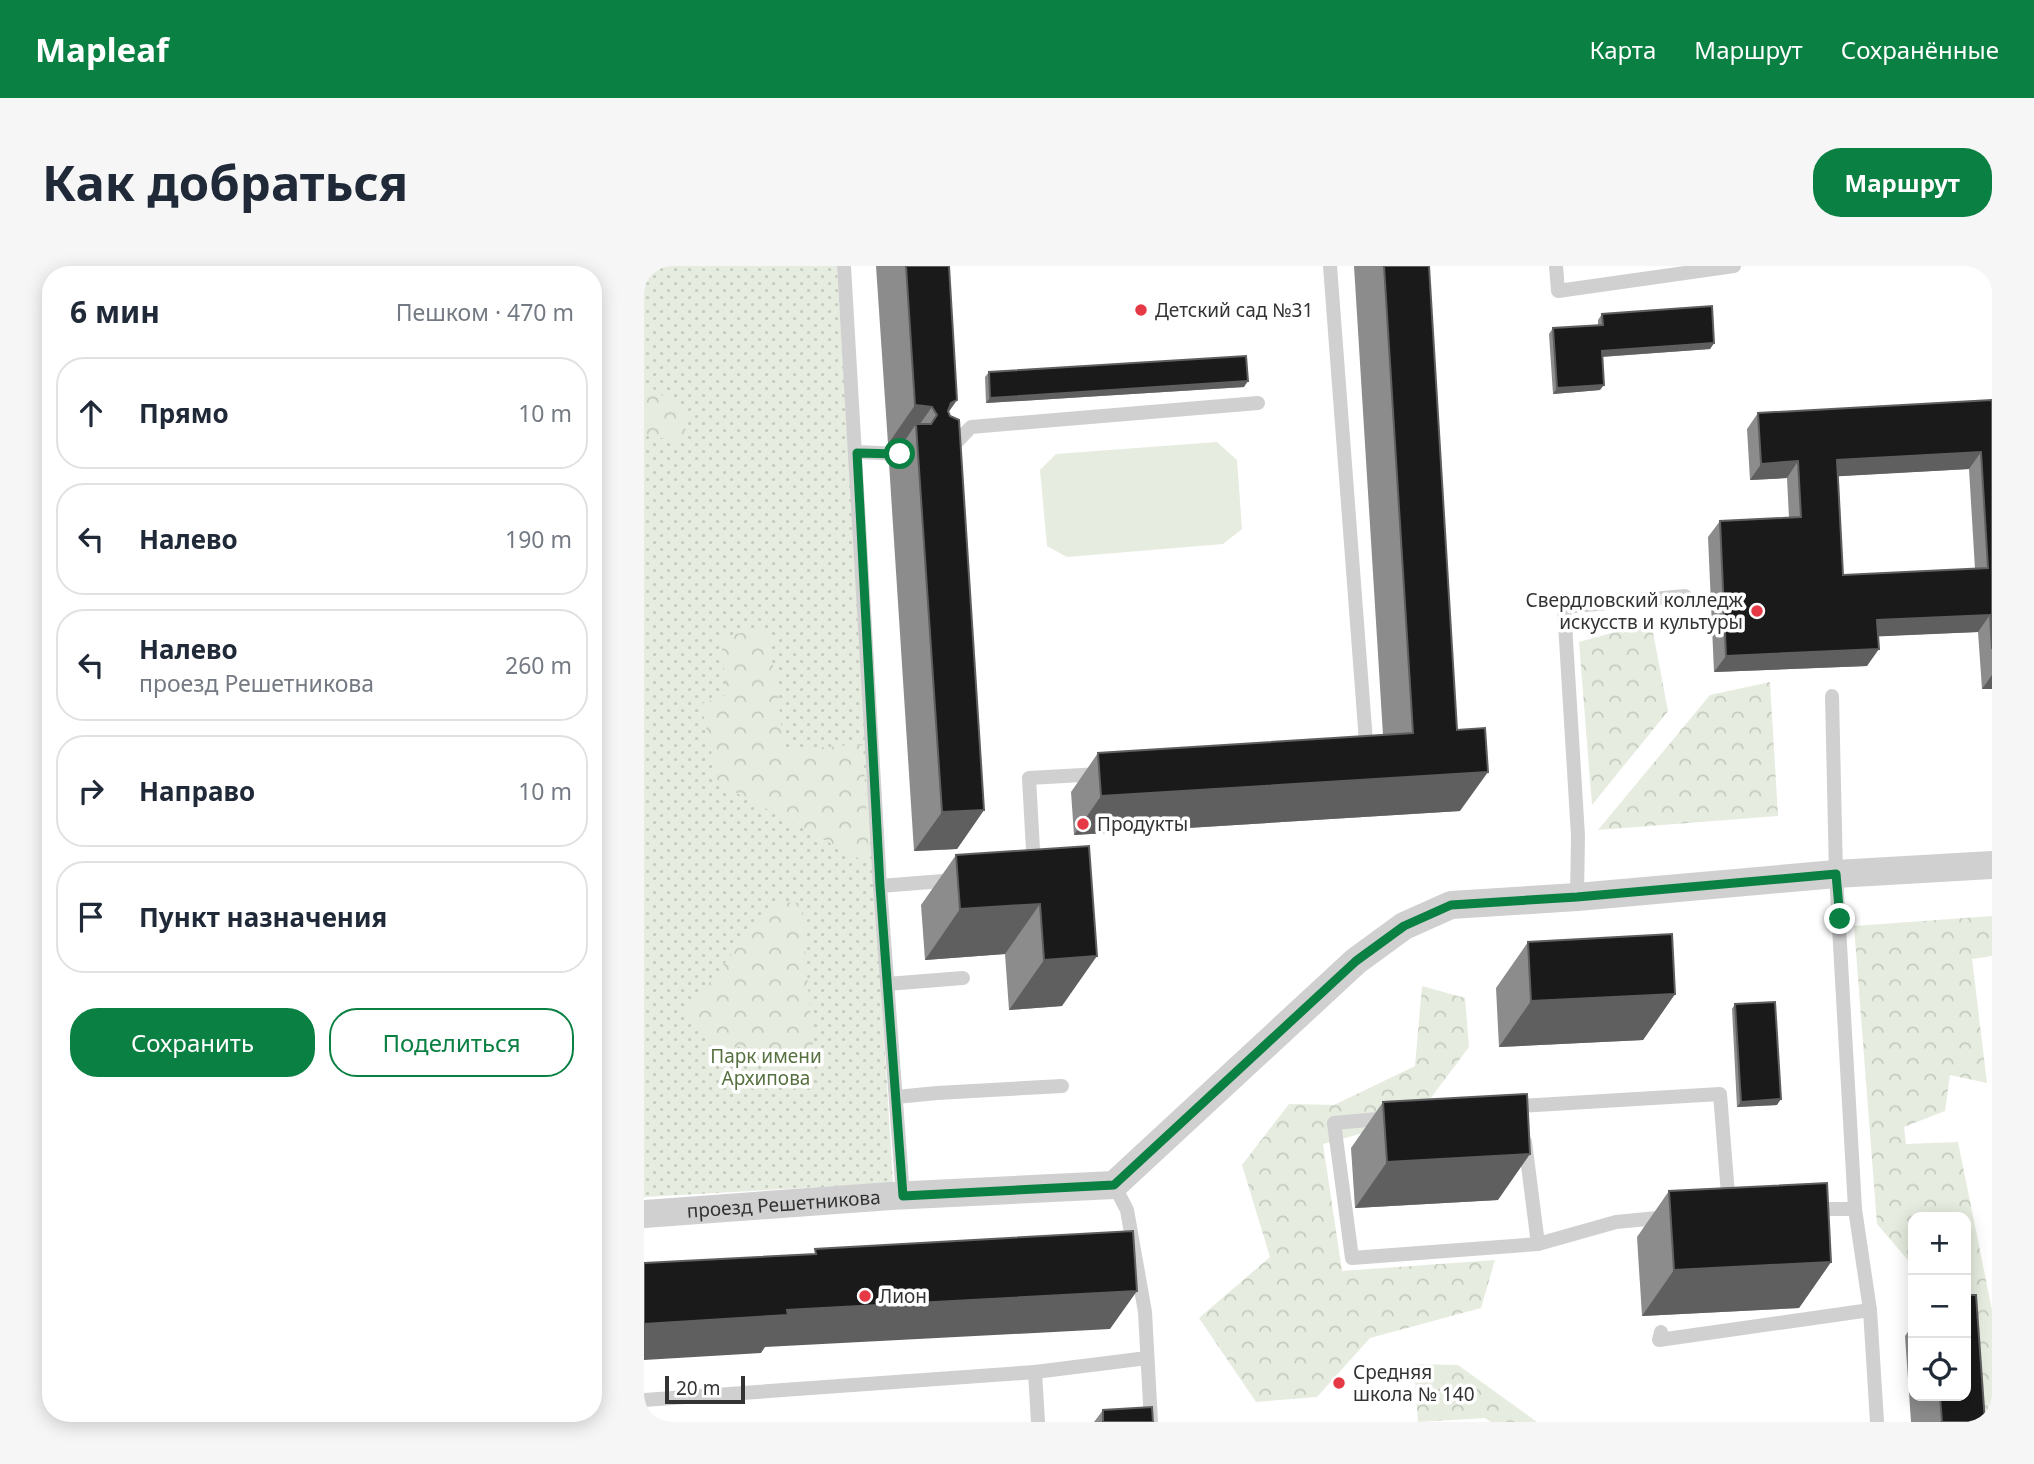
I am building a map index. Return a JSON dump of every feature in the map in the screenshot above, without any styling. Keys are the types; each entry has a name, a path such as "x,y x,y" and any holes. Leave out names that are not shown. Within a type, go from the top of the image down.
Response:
{"street":[{"path":"1114,1185 1356,961 1404,926 1451,905 1992,864"},
{"name":"проезд Решетникова","path":"644,1214 1114,1185"}],"lane":[{"path":"844,266 857,453 880,886 903,1196"},
{"path":"1331,266 1367,756 1353,757"},
{"path":"1556,266 1558,290 1734,266"},
{"path":"930,449 953,446 971,427 1258,403"},
{"path":"857,453 900,454"},
{"path":"1577,897 1578,835 1564,607 1685,596"},
{"path":"1832,696 1836,874 1855,1209 1870,1310 1877,1422"},
{"path":"1021,874 1034,873 1029,778 1110,773"},
{"path":"880,886 969,878"},
{"path":"887,984 963,978"},
{"path":"896,1097 1062,1086"},
{"path":"1538,1244 1513,1107 1720,1094 1730,1211"},
{"path":"1400,1117 1334,1123 1352,1258 1538,1244 1616,1222 1679,1216"},
{"path":"1114,1185 1127,1210 1144,1312 1151,1422"},
{"path":"1799,1210 1855,1209"},
{"path":"1661,1332 1659,1340 1870,1310"},
{"path":"644,1400 1035,1372 1147,1358"},
{"path":"1035,1372 1038,1422"}],"green space":[{"name":"Парк имени Архипова","path":"644,266 837,266 893,1183 644,1197"},
{"path":"644,382 685,412 686,442 644,435"},
{"path":"1217,442 1237,460 1242,529 1223,544 1067,557 1047,546 1040,470 1056,454"},
{"path":"1651,622 1668,711 1592,805 1579,642"},
{"path":"765,628 776,678 784,750 863,744 869,864 718,783 701,704 726,695 721,637"},
{"path":"1770,682 1778,816 1598,830 1710,695"},
{"path":"773,902 801,903 815,1068 767,1071 744,1046 718,1050 687,1011"},
{"path":"1992,916 1992,956 1972,959 1987,1083 1950,1075 1945,1111 1904,1127 1906,1144 1958,1142 1992,1310 1992,1422 1978,1422 1971,1364 1971,1212 1908,1212 1908,1260 1877,1224 1854,926"},
{"path":"1422,986 1465,998 1469,1047 1415,1119 1323,1144 1342,1271 1495,1260 1481,1308 1370,1338 1317,1397 1256,1402 1199,1318 1270,1257 1242,1165 1289,1104 1334,1105 1415,1066"},
{"path":"1414,1364 1458,1365 1537,1422 1491,1422 1485,1418 1418,1422"}],"building":[{"path":"906,266 949,266 957,400 951,403 948,411 950,416 959,420 984,810 942,812 916,424 931,424 937,415 932,407 915,405"},
{"path":"1384,266 1429,266 1457,730 1485,728 1488,772 1101,796 1098,753 1413,733"},
{"path":"1712,306 1714,343 1602,351 1604,385 1557,388 1553,328 1603,325 1602,314"},
{"path":"1246,356 1248,381 990,398 989,372"},
{"path":"1992,400 1992,649 1990,615 1877,620 1879,649 1726,656 1720,521 1801,517 1798,461 1761,464 1758,413","holes":["1981,452 1988,568 1843,575 1837,460"]},
{"path":"1089,846 1097,956 1044,960 1040,904 960,909 956,855"},
{"path":"1672,934 1675,994 1531,1001 1528,942"},
{"path":"1775,1002 1781,1099 1741,1102 1735,1004"},
{"path":"1527,1094 1530,1154 1387,1162 1383,1102"},
{"path":"1827,1183 1831,1262 1674,1270 1669,1191"},
{"path":"1133,1231 1137,1291 787,1310 788,1315 644,1324 644,1263 816,1254 815,1249"},
{"path":"1971,1295 1976,1295 1985,1422 1942,1422 1940,1401 1971,1401"},
{"path":"1152,1407 1153,1422 1103,1422 1103,1410"}],"place":[{"name":"Детский сад №31","path":"1141,310"},
{"name":"Свердловский колледж искусств и культуры","path":"1757,611"},
{"name":"Продукты","path":"1083,824"},
{"name":"Лион","path":"865,1296"},
{"name":"Средняя школа № 140","path":"1339,1383"}],"route":[{"path":"900,454 857,453 880,886 903,1196 1114,1185 1356,961 1404,926 1451,905 1577,897 1836,874 1840,919"}]}
